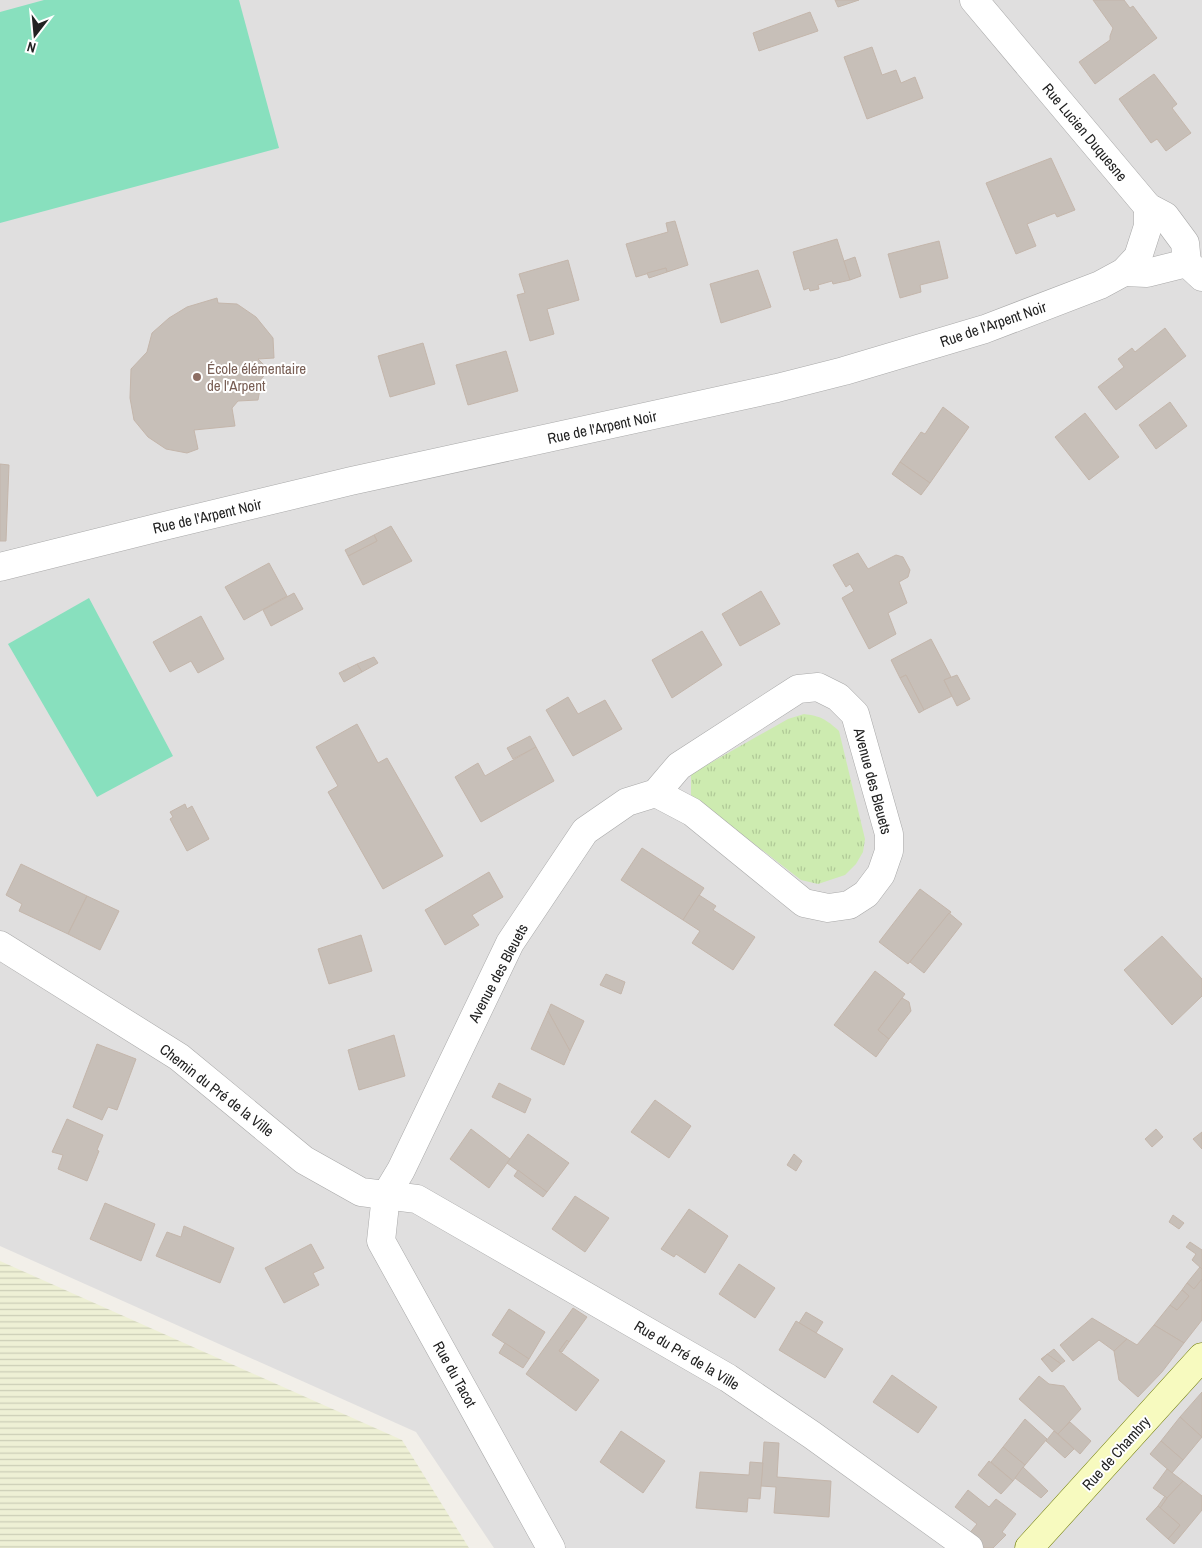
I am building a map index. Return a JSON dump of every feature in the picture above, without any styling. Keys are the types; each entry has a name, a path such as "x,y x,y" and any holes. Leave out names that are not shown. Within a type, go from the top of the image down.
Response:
{"street":[{"name":"Rue Lucien Duquesne","path":"974,0 1148,207 1165,216 1185,243 1194,270 1147,273 1124,272"},
{"name":"Rue de l'Arpent Noir","path":"0,568 156,528 342,484 767,390 844,371 985,328 1100,285 1124,272 1138,256 1148,226 1148,207"},
{"name":"Avenue des Bleuets","path":"386,1195 401,1170 510,943 585,831 628,802 656,792 679,766 798,689 818,687 838,697 856,714 889,834 889,851 881,874 866,894 849,905 828,908 804,903 692,812 656,792"},
{"name":"Chemin du Pré de la Ville","path":"0,945 179,1057 304,1160 360,1192 386,1195"},
{"name":"Rue du Tacot","path":"386,1195 381,1241 551,1548"},
{"name":"Rue du Pré de la Ville","path":"386,1195 417,1198 728,1378 969,1548"},
{"name":"Rue de Chambry","path":"1029,1548 1202,1357"}],"shaded area":[{"path":"0,0 1202,0 1202,1548 494,1548 416,1432 0,1246"}],"green space":[{"path":"44,0 239,0 279,148 0,223 0,12"},
{"path":"89,598 173,756 97,797 8,644"},
{"path":"804,714 823,719 839,731 865,839 863,852 856,864 845,875 818,884 801,880 691,795 691,774 788,719"},
{"path":"0,1261 402,1440 469,1548 0,1548"}],"building":[{"path":"835,0 859,0 838,7"},
{"path":"1093,0 1124,0 1130,8 1133,6 1157,38 1095,84 1079,62 1110,40 1113,28"},
{"path":"810,12 818,31 759,51 753,33"},
{"path":"872,47 882,75 896,70 901,83 915,77 923,98 867,119 844,57"},
{"path":"1154,74 1177,104 1172,108 1191,133 1166,151 1157,139 1151,143 1119,99"},
{"path":"1051,158 1075,210 1057,217 1055,213 1027,224 1036,246 1016,254 986,183"},
{"path":"675,221 688,265 667,272 666,268 636,277 626,244 668,232 666,223"},
{"path":"837,239 850,280 833,284 832,281 818,285 819,289 810,291 809,288 804,290 793,252"},
{"path":"939,241 948,278 920,285 921,292 900,298 888,254"},
{"path":"855,257 861,276 850,280 844,261"},
{"path":"568,260 579,300 547,309 554,334 530,341 517,295 525,293 519,274"},
{"path":"666,268 667,272 649,278 647,273"},
{"path":"758,270 771,307 721,323 710,284"},
{"name":"École élémentaire de l'Arpent","path":"217,298 218,303 237,304 256,317 273,338 274,358 258,359 269,370 257,384 260,389 258,400 238,401 232,408 235,426 194,430 198,449 187,453 166,449 148,437 134,420 130,398 131,369 147,352 152,333 169,318 187,307"},
{"path":"1165,328 1186,356 1116,410 1098,387 1124,367 1118,359 1132,348 1135,352"},
{"path":"423,343 435,384 390,397 378,356"},
{"path":"506,351 518,391 468,405 456,365"},
{"path":"1170,402 1187,426 1156,449 1139,425"},
{"path":"943,407 969,427 930,483 900,462 921,432 925,434"},
{"path":"1085,413 1119,457 1089,480 1055,437"},
{"path":"900,462 930,483 921,495 892,474"},
{"path":"0,464 9,465 6,541 0,541"},
{"path":"391,526 412,561 363,585 348,556 377,541 374,535"},
{"path":"374,535 377,541 348,556 345,550"},
{"path":"858,553 868,569 896,555 903,557 910,570 908,577 899,582 907,603 888,613 896,634 869,649 842,598 854,591 850,584 846,587 833,565"},
{"path":"269,563 287,596 244,620 225,587"},
{"path":"761,591 780,624 740,646 722,614"},
{"path":"294,593 303,609 271,626 263,610"},
{"path":"201,616 224,659 198,673 191,661 170,672 153,642"},
{"path":"702,631 722,665 672,698 652,660"},
{"path":"931,639 951,677 944,680 952,696 924,710 906,675 900,678 891,660"},
{"path":"374,657 378,663 362,672 357,664"},
{"path":"357,664 362,672 344,682 339,673"},
{"path":"906,675 924,710 919,713 900,678"},
{"path":"957,675 970,699 957,706 944,680"},
{"path":"568,697 578,714 605,700 622,729 573,756 546,710"},
{"path":"357,724 378,763 387,758 443,856 383,889 328,792 338,786 316,747"},
{"path":"530,736 536,747 513,759 507,748"},
{"path":"536,747 554,781 481,822 455,777 478,763 485,776"},
{"path":"185,804 187,809 192,806 209,839 187,851 170,819 173,817 170,812"},
{"path":"642,848 704,888 683,920 621,880"},
{"path":"21,864 87,896 68,934 19,911 22,904 6,895"},
{"path":"489,872 503,897 472,915 479,925 445,945 425,910"},
{"path":"920,889 951,912 908,964 879,942"},
{"path":"699,895 716,906 713,910 755,937 733,970 692,943 700,931 683,920"},
{"path":"87,896 119,911 100,950 68,934"},
{"path":"949,913 962,924 924,973 910,962"},
{"path":"361,935 372,971 329,984 318,949"},
{"path":"1162,936 1202,979 1202,996 1172,1025 1124,970"},
{"path":"875,971 905,994 878,1030 889,1039 876,1057 834,1025"},
{"path":"606,974 625,982 621,994 600,985"},
{"path":"902,998 909,1002 911,1011 889,1039 878,1030"},
{"path":"551,1004 584,1021 570,1051 548,1011"},
{"path":"548,1011 570,1051 564,1065 531,1049"},
{"path":"394,1035 405,1076 359,1090 348,1050"},
{"path":"97,1044 136,1059 117,1110 108,1107 102,1120 73,1107"},
{"path":"499,1083 531,1099 525,1113 492,1097"},
{"path":"655,1100 691,1126 669,1158 631,1132"},
{"path":"67,1119 103,1135 87,1181 58,1169 63,1155 52,1152"},
{"path":"471,1129 510,1159 489,1188 450,1159"},
{"path":"1156,1129 1163,1137 1152,1147 1145,1139"},
{"path":"1202,1132 1202,1149 1193,1139"},
{"path":"528,1134 569,1163 547,1192 507,1163"},
{"path":"794,1154 802,1161 796,1171 787,1165"},
{"path":"518,1170 547,1192 543,1197 514,1176"},
{"path":"575,1196 609,1218 585,1252 552,1229"},
{"path":"105,1203 155,1224 141,1261 90,1239"},
{"path":"689,1209 728,1236 705,1273 676,1254 674,1257 661,1249"},
{"path":"1173,1215 1184,1223 1179,1229 1169,1222"},
{"path":"184,1226 234,1248 220,1283 156,1256 167,1232 181,1237"},
{"path":"1190,1242 1202,1250 1202,1269 1192,1260 1196,1254 1186,1247"},
{"path":"311,1244 324,1268 313,1273 319,1285 284,1303 265,1268"},
{"path":"739,1264 775,1288 755,1318 719,1294"},
{"path":"1200,1267 1202,1269 1202,1279 1194,1289 1187,1283"},
{"path":"1202,1279 1202,1320 1184,1343 1154,1325 1170,1305 1177,1310 1189,1296 1182,1290 1187,1283 1194,1289"},
{"path":"1182,1290 1189,1296 1177,1310 1170,1305"},
{"path":"573,1308 587,1317 569,1342 567,1340 559,1351 599,1380 576,1411 526,1374"},
{"path":"509,1309 545,1332 529,1359 492,1335"},
{"path":"806,1312 823,1322 816,1333 799,1323"},
{"path":"1092,1318 1127,1339 1114,1351 1099,1340 1073,1361 1060,1345"},
{"path":"796,1321 843,1349 825,1378 779,1350"},
{"path":"1154,1325 1184,1343 1162,1372 1138,1397 1119,1380 1114,1351 1127,1339 1137,1345"},
{"path":"567,1340 569,1342 562,1352 559,1351"},
{"path":"505,1343 529,1359 523,1368 499,1353"},
{"path":"1054,1349 1065,1361 1061,1364 1047,1354"},
{"path":"1047,1354 1061,1364 1052,1372 1042,1360"},
{"path":"892,1375 937,1407 918,1433 873,1402"},
{"path":"1039,1376 1049,1384 1064,1386 1081,1409 1058,1434 1019,1399"},
{"path":"1202,1392 1202,1437 1180,1417"},
{"path":"1180,1417 1202,1437 1183,1460 1161,1441"},
{"path":"1025,1419 1047,1439 1025,1465 1003,1447"},
{"path":"1070,1422 1091,1441 1080,1454 1058,1434"},
{"path":"621,1431 665,1461 643,1493 600,1462"},
{"path":"1054,1431 1074,1449 1065,1458 1046,1441"},
{"path":"1161,1441 1183,1460 1172,1473 1150,1454"},
{"path":"764,1442 779,1443 777,1477 831,1481 829,1517 774,1513 776,1487 761,1486"},
{"path":"1003,1447 1025,1465 1013,1481 991,1462"},
{"path":"989,1461 1013,1481 1001,1494 978,1475"},
{"path":"750,1462 763,1463 760,1499 748,1498 747,1512 696,1508 700,1472 749,1475"},
{"path":"1023,1467 1048,1491 1041,1498 1015,1478"},
{"path":"1167,1469 1183,1481 1167,1498 1153,1488"},
{"path":"1183,1481 1202,1496 1202,1510 1174,1544 1168,1539 1180,1525 1160,1508"},
{"path":"968,1490 989,1507 996,1499 1016,1514 1002,1532 1006,1535 993,1548 985,1548 968,1535 977,1524 955,1507"},
{"path":"1165,1496 1167,1498 1160,1508 1158,1506"},
{"path":"1158,1506 1180,1525 1168,1539 1146,1519"}],"place":[{"name":"École élémentaire de l'Arpent","path":"197,377"}]}
